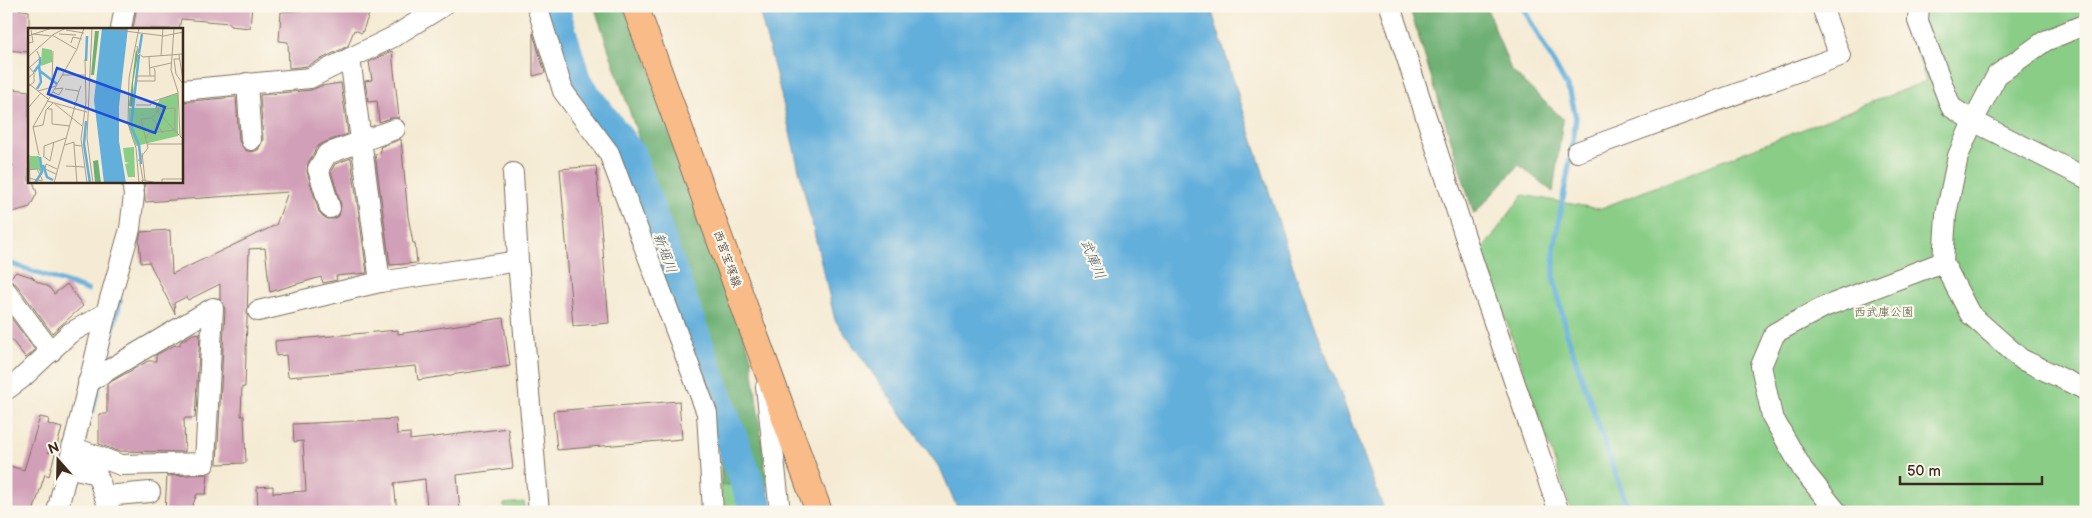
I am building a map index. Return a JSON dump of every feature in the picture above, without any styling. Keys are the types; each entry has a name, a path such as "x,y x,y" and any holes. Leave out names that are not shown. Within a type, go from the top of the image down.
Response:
{"main road":[{"name":"西宮宝塚線","path":"635,6 819,512"}],"street":[{"path":"121,28 125,6"},
{"path":"182,90 310,78 393,37 443,6"},
{"path":"537,6 563,91 609,153 707,413 713,512"},
{"path":"1390,6 1474,264 1559,512"},
{"path":"1577,152 1840,56 1822,7 1825,6"},
{"path":"1920,6 1918,21 1951,107 1973,121 2086,178"},
{"path":"2086,24 2045,41 1997,75 1973,121 1958,156 1946,215 1943,262 1970,314 2021,359 2086,390"},
{"path":"350,58 380,282"},
{"path":"247,83 251,140"},
{"path":"330,208 318,169 327,154 395,129"},
{"path":"513,173 518,261 539,512"},
{"path":"57,512 88,382 130,229 134,195 132,182"},
{"path":"258,311 380,282 518,261"},
{"path":"1838,512 1803,470 1772,416 1761,366 1775,333 1824,307 1943,262"},
{"path":"6,291 51,352"},
{"path":"70,457 121,465 205,463 213,308 88,382"},
{"path":"6,390 21,380 70,333 106,313"},
{"path":"762,353 780,512"},
{"path":"70,457 97,474 108,504 150,492"}],"green space":[{"path":"594,6 628,6 751,357 771,512 762,512 751,480 721,486 720,379"},
{"path":"1409,6 1486,6 1511,70 1563,119 1553,192 1519,165 1474,214"},
{"name":"西武庫公園","path":"1910,6 2086,6 2086,512 1572,512 1482,250 1523,195 1599,209 1926,81 1905,14"},
{"path":"742,482 750,512 722,512 721,486"},
{"path":"524,502 525,512 505,512 504,504"}],"water":[{"name":"武庫川","path":"758,6 1210,6 1293,267 1385,512 959,512 941,470 835,320"}],"building":[{"path":"137,6 252,6 250,28 230,26 230,23 181,19 179,28 133,28"},
{"path":"372,6 362,33 354,30 348,46 307,66 289,68 288,42 279,41 281,12"},
{"path":"6,7 29,11 28,52 6,50"},
{"path":"533,33 545,73 533,76"},
{"path":"392,51 399,118 391,118 379,122 377,101 368,102 365,81 372,80 369,62"},
{"path":"341,83 348,134 317,147 308,163 307,172 319,212 327,219 334,219 339,216 341,205 331,171 335,164 351,158 367,273 336,276 337,280 323,283 321,277 270,292 265,248 249,249 245,387 242,387 241,416 244,416 246,463 217,464 225,309 220,299 220,284 188,300 186,297 174,303 175,314 149,262 141,263 139,240 141,232 170,230 172,274 276,225 288,192 145,202 144,182 182,182 182,102 236,97 239,141 245,150 252,152 258,150 263,140 260,95 311,90 321,86"},
{"path":"6,88 28,91 28,182 33,182 37,193 30,207 6,214 6,168 14,167 6,147"},
{"path":"401,139 408,216 413,243 415,243 417,263 390,265 375,154 381,153 380,147"},
{"path":"596,166 609,323 573,326 560,169"},
{"path":"16,272 32,277 49,287 54,294 67,284 83,306 52,333 16,284 8,280"},
{"path":"6,311 35,350 26,358 6,333"},
{"path":"503,318 510,366 418,380 416,366 288,377 286,355 276,356 275,341 398,330 398,334"},
{"path":"200,333 195,418 184,418 185,452 117,451 99,444 99,414 107,414 107,384 148,361 156,361 156,355 175,345 180,345 180,342 193,334"},
{"path":"679,401 682,439 557,450 553,411"},
{"path":"40,417 49,419 48,424 62,428 55,452 48,452 55,454 49,476 45,474 33,512 6,512 6,465 24,470"},
{"path":"396,419 397,434 410,433 410,440 508,428 513,468 457,475 460,512 427,512 425,479 394,483 397,512 258,512 257,487 273,486 273,493 306,491 303,441 294,442 293,424"},
{"path":"208,474 206,494 197,494 190,512 165,512 167,476"}],"waterway":[{"name":"新堀川","path":"552,6 575,84 629,155 758,512"},
{"path":"1522,6 1570,92 1576,118 1554,248 1554,279 1568,338 1629,512"},
{"path":"6,262 87,290"},
{"path":"103,367 120,301"},
{"path":"92,411 100,381"}]}
